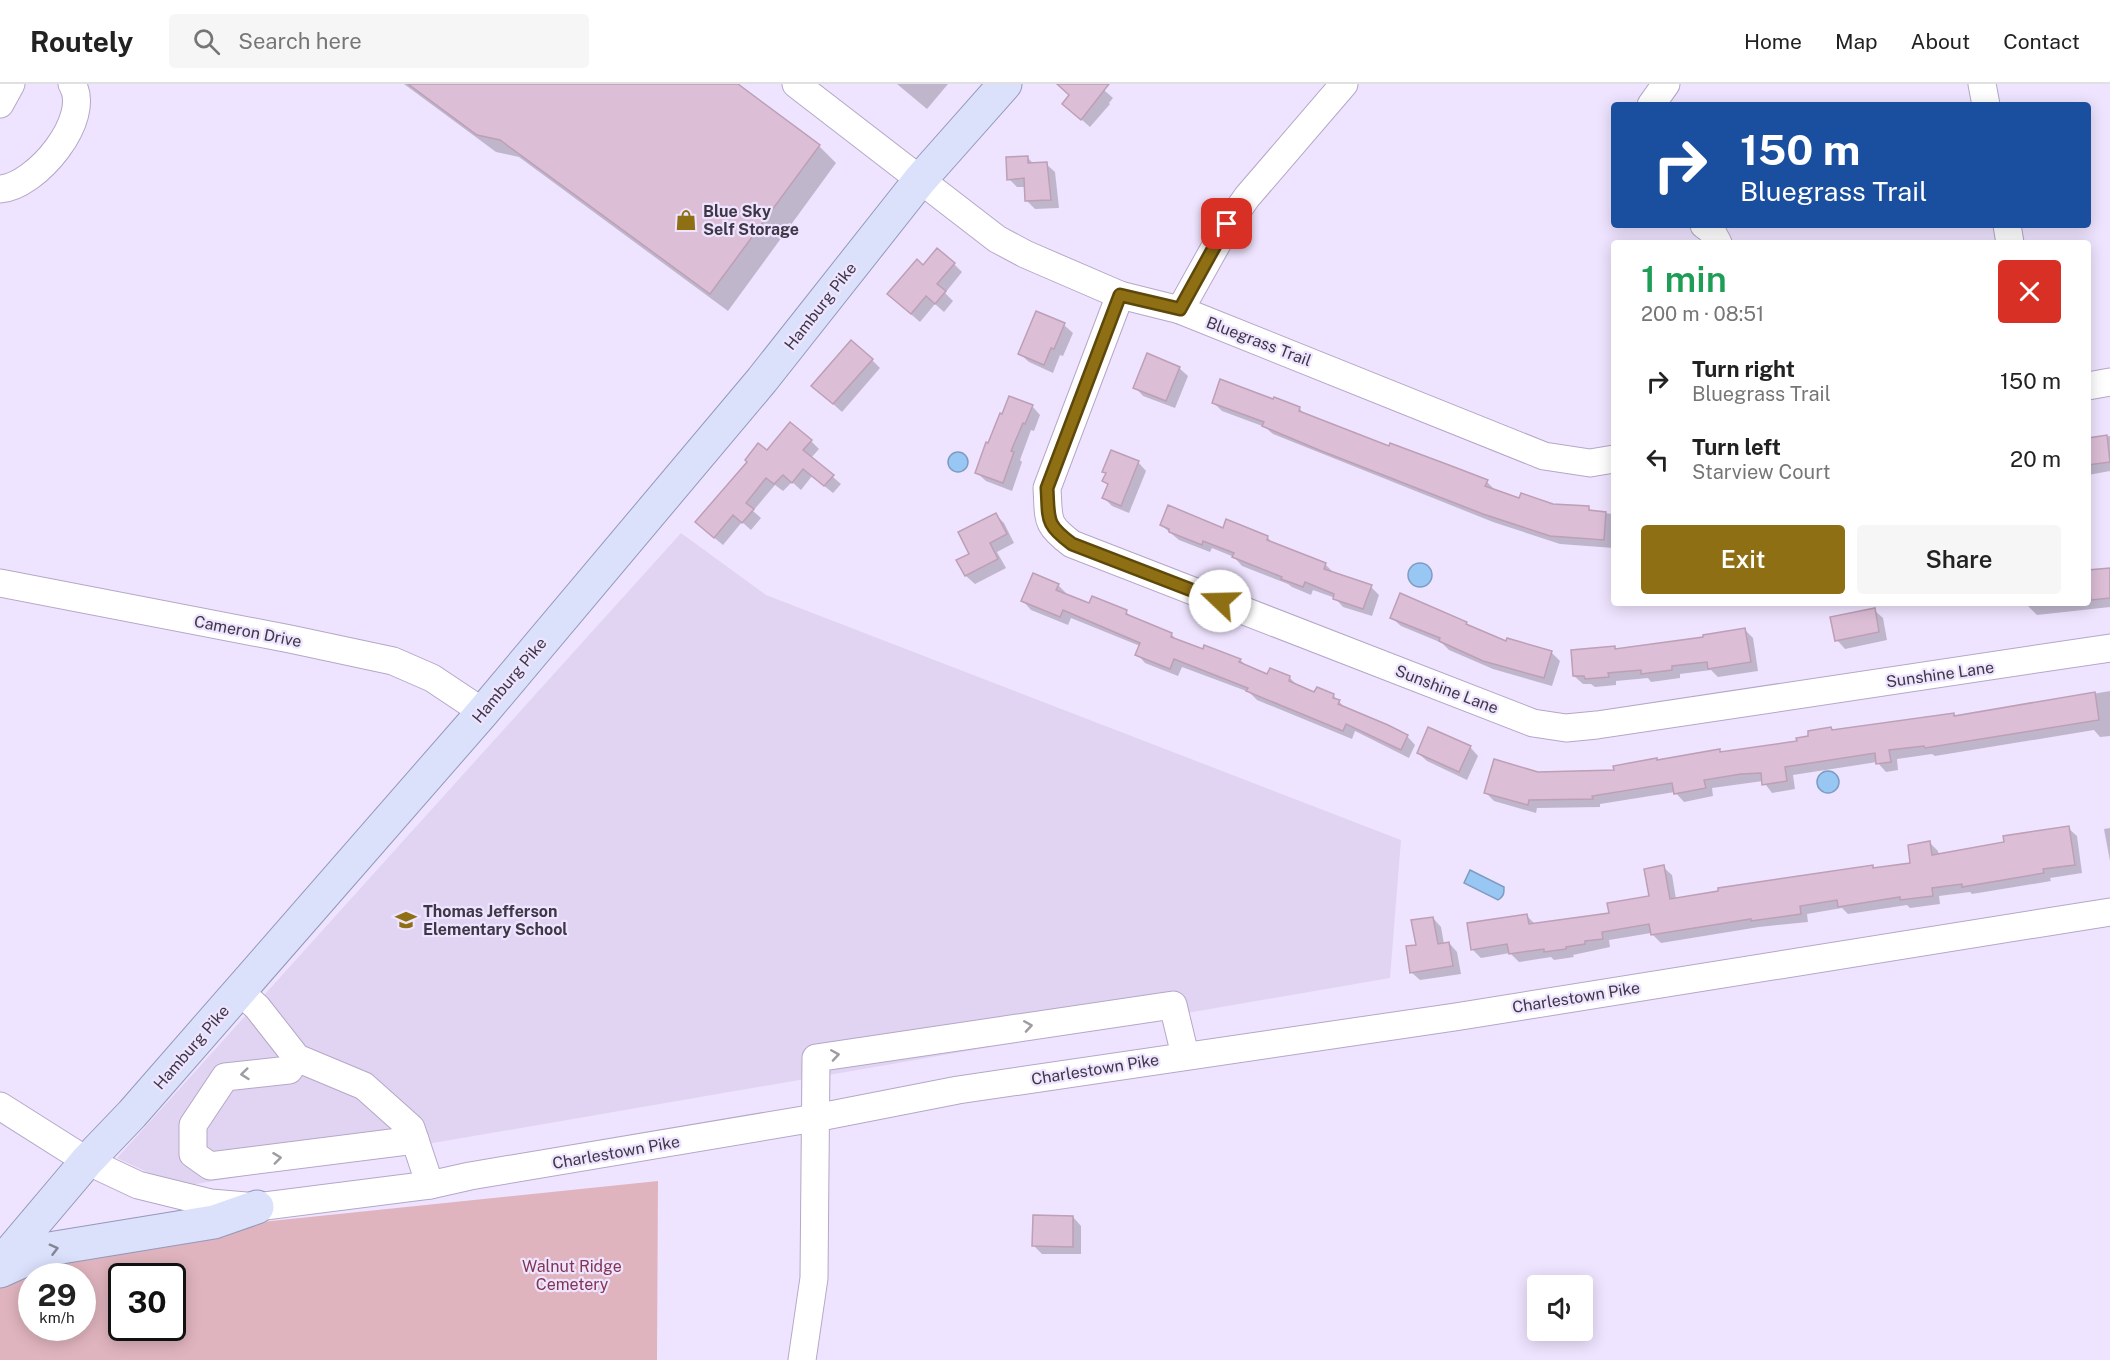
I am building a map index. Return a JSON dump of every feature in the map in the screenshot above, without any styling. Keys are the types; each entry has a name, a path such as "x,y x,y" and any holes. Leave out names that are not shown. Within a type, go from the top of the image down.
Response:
{"main road":[{"name":"Hamburg Pike","path":"0,1264 87,1161 132,1114 483,712 762,380 920,180 1005,84"},
{"path":"0,1271 49,1249 214,1222 257,1208"}],"street":[{"path":"0,104 11,84"},
{"path":"0,189 31,177 54,152 74,122 77,111 78,100 72,84"},
{"name":"Bluegrass Trail","path":"796,84 998,239 1026,254 1120,295 1180,309 1544,456 1590,463 1611,460"},
{"path":"1180,309 1227,224 1247,197 1344,84"},
{"path":"1654,102 1666,84"},
{"path":"1982,84 1985,102"},
{"name":"Sunshine Lane","path":"1120,295 1047,488 1048,514 1053,530 1072,544 1533,723 1566,728 1597,725 2110,648"},
{"path":"2091,385 2110,382"},
{"name":"Cameron Drive","path":"0,583 393,661 432,678 483,712"},
{"name":"Charlestown Pike","path":"0,1106 87,1161 138,1185 210,1203 257,1208 430,1185 470,1176 815,1118 958,1090 1455,1017 2110,912"},
{"path":"239,992 257,1007 297,1058 364,1086 411,1128 430,1185"},
{"path":"802,1360 814,1278 816,1058 1173,1005 1185,1055"},
{"path":"297,1058 289,1070 225,1077 193,1125 193,1154 210,1166 415,1140"}],"shaded area":[{"path":"681,533 766,595 1401,840 1390,978 179,1187 117,1158"}],"green space":[{"name":"Walnut Ridge Cemetery","path":"658,1181 657,1360 0,1360 0,1249"}],"water":[{"path":"954,452 962,452 968,458 968,466 962,472 954,472 948,466 948,458"},
{"path":"1420,563 1429,566 1432,575 1429,584 1420,587 1411,584 1408,575 1411,566"},
{"path":"1828,771 1836,774 1839,782 1836,790 1828,793 1820,790 1817,782 1820,774"},
{"path":"1470,870 1504,887 1501,897 1498,900 1464,883"}],"building":[{"name":"Blue Sky Self Storage","path":"408,84 738,84 820,145 710,294 500,140 477,135"},
{"path":"1057,84 1109,84 1081,120 1062,104 1069,95"},
{"path":"1028,156 1028,163 1047,162 1051,200 1025,201 1024,178 1007,180 1006,157"},
{"path":"937,248 955,263 937,284 946,291 935,304 926,296 911,314 887,294 917,259 923,265"},
{"path":"1036,311 1065,323 1044,365 1018,354"},
{"path":"851,340 873,359 833,404 811,386"},
{"path":"1147,353 1180,367 1166,401 1133,388"},
{"path":"1220,379 1300,407 1299,411 1389,446 1390,443 1488,480 1485,486 1519,498 1521,493 1553,504 1589,506 1589,510 1606,512 1604,540 1550,536 1483,514 1319,450 1262,426 1264,422 1212,403"},
{"path":"1009,396 1033,405 1011,451 1014,452 1003,483 975,473 986,442 988,443"},
{"path":"790,422 812,440 803,450 834,475 824,486 803,469 792,483 783,475 774,484 766,478 746,503 754,509 742,523 733,515 714,538 695,522 747,462 745,460 758,443 767,450"},
{"path":"2107,435 2110,462 2091,465 2091,438"},
{"path":"1111,450 1139,461 1121,506 1102,498 1108,484 1102,481 1106,473 1102,472"},
{"path":"1168,505 1223,528 1226,519 1268,536 1267,540 1326,563 1324,569 1372,585 1363,609 1333,599 1334,594 1305,582 1303,587 1281,579 1282,577 1232,557 1234,553 1203,541 1202,545 1169,532 1169,529 1160,525"},
{"path":"996,513 1007,534 990,543 998,559 965,576 956,560 969,554 958,532"},
{"path":"2110,568 2110,598 2091,600 2091,570"},
{"path":"1033,573 1059,584 1056,590 1089,603 1092,596 1127,610 1126,614 1172,633 1171,637 1203,649 1204,645 1241,659 1239,662 1267,674 1270,668 1290,676 1289,681 1314,692 1317,687 1334,694 1333,698 1340,700 1338,704 1408,735 1401,750 1346,724 1343,731 1246,691 1248,688 1174,659 1170,669 1135,655 1140,643 1063,610 1060,617 1021,601"},
{"path":"1400,593 1506,641 1507,638 1552,651 1544,678 1483,661 1439,641 1440,638 1390,618"},
{"path":"1875,608 1879,632 1835,641 1830,617"},
{"path":"1745,628 1751,662 1708,669 1707,662 1672,666 1672,670 1641,674 1641,670 1608,673 1609,677 1585,679 1584,676 1573,676 1571,650 1615,646 1615,649 1703,637 1703,635"},
{"path":"2095,692 2099,720 1925,748 1924,746 1889,750 1891,762 1876,764 1875,753 1785,767 1787,781 1762,785 1761,773 1741,774 1704,780 1706,788 1674,794 1672,783 1592,796 1593,799 1529,800 1528,805 1484,793 1494,759 1538,772 1614,770 1613,766 1657,758 1657,760 1720,749 1720,752 1797,741 1796,738 1808,736 1808,731 1831,727 1832,730 1954,713 1954,716"},
{"path":"1428,727 1471,746 1459,772 1417,753"},
{"path":"2069,826 2075,865 2043,869 2044,873 1962,887 1962,884 1932,888 1933,896 1900,900 1900,897 1838,907 1837,900 1800,906 1801,914 1751,921 1751,919 1651,935 1649,924 1602,932 1603,939 1585,941 1585,944 1544,952 1544,949 1509,954 1507,944 1471,950 1467,923 1527,914 1529,924 1609,913 1607,903 1649,896 1644,869 1664,865 1670,899 1718,891 1718,888 1873,865 1873,868 1910,863 1908,845 1930,841 1932,855 2004,842 2003,836"},
{"path":"1433,917 1438,944 1449,942 1453,966 1410,973 1406,946 1416,945 1411,920"},
{"path":"1033,1215 1073,1216 1073,1247 1032,1246"}],"place":[{"name":"Blue Sky Self Storage","path":"686,220"},
{"name":"Thomas Jefferson Elementary School","path":"406,920"}],"route":[{"path":"1220,601 1072,544 1053,530 1048,514 1047,488 1120,295 1180,309 1227,224"}]}
